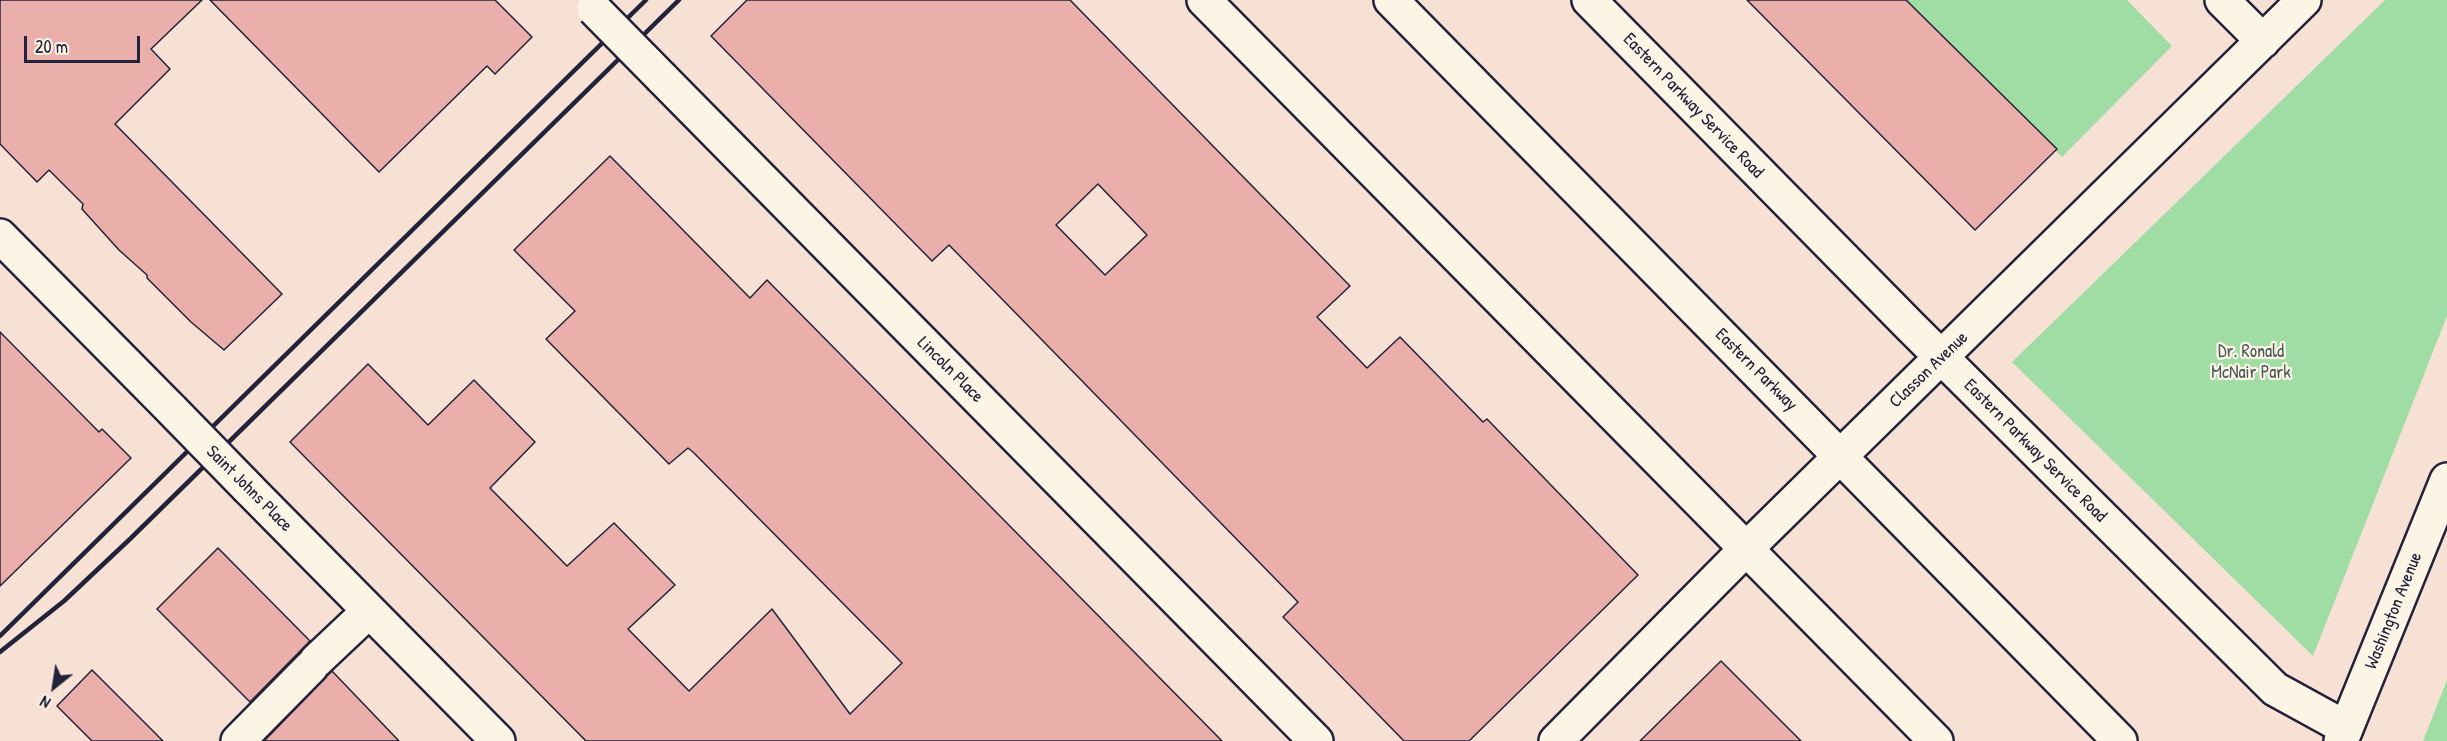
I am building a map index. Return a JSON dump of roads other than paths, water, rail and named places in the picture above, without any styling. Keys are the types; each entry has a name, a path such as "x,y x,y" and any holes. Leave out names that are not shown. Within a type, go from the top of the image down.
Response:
{"street":[{"path":"1204,0 1936,741"},
{"name":"Eastern Parkway","path":"1391,0 2120,741"},
{"name":"Eastern Parkway Service Road","path":"1589,0 1941,358 2275,689 2344,734"},
{"path":"2222,0 2263,41"},
{"name":"Classon Avenue","path":"1556,741 1746,549 2304,0"},
{"name":"Lincoln Place","path":"589,4 1316,741"},
{"name":"Saint Johns Place","path":"0,236 498,741"},
{"name":"Washington Avenue","path":"2344,734 2447,480"},
{"path":"238,741 369,610"}],"railway":[{"path":"0,636 646,0"},
{"path":"0,652 64,601 130,539 679,0"}],"park label":[{"name":"Dr. Ronald McNair Park","path":"2251,362"}]}
